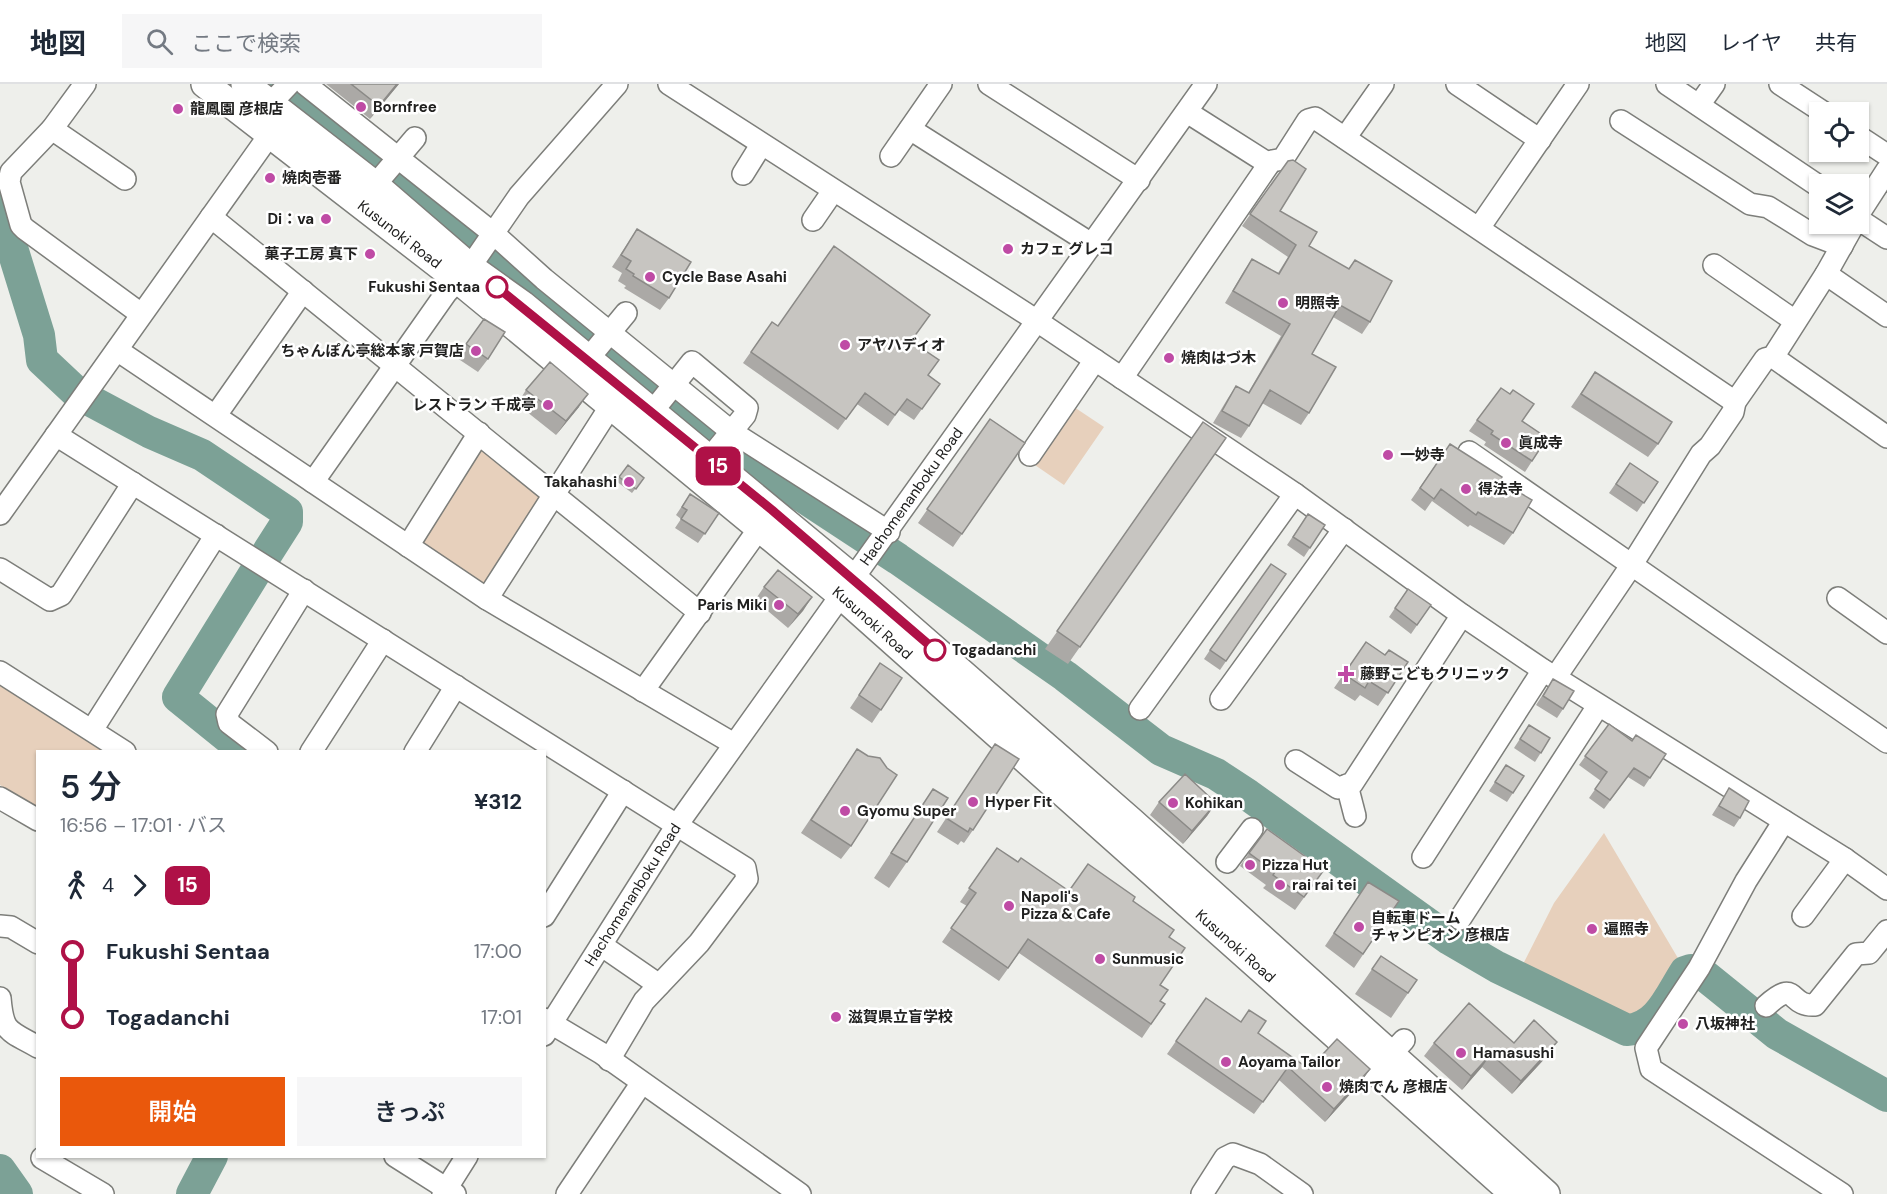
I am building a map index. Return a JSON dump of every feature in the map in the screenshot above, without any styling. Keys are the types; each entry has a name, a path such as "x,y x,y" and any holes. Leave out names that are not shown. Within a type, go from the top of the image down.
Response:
{"main road":[{"name":"Kusunoki Road","path":"206,84 280,105 478,255 535,290 600,344 616,397"},
{"name":"Kusunoki Road","path":"245,84 387,170 478,255 616,397 847,587 1137,815 1490,1131 1546,1194"},
{"name":"Kusunoki Road","path":"616,397 665,397 722,443 766,519"},
{"name":"Kusunoki Road","path":"847,587 1514,1194"}],"street":[{"path":"85,84 52,129 11,172 9,182 21,225 141,314"},
{"path":"304,84 387,170 478,255 535,290"},
{"path":"313,482 394,364 478,255 526,188 617,84"},
{"path":"669,84 1122,378 1295,494 1344,529 1379,560 1549,674 1845,859 1887,889"},
{"path":"891,156 941,84"},
{"path":"989,84 1139,180"},
{"name":"Hachomenanboku Road","path":"547,1026 602,945 677,825 882,541 1206,84"},
{"path":"1345,138 1383,84"},
{"path":"1457,84 1540,140"},
{"path":"1479,228 1578,84"},
{"path":"1667,84 1809,180"},
{"path":"1699,105 1714,84"},
{"path":"1780,84 1809,103"},
{"path":"0,514 211,218 280,105"},
{"path":"1187,112 1269,164"},
{"path":"1122,378 1269,164 1283,159 1308,120 1315,118 1735,402"},
{"path":"1621,122 1750,204 1768,207 1813,236 1842,246"},
{"path":"52,129 125,179"},
{"path":"910,129 1093,244"},
{"path":"387,170 415,138"},
{"path":"1869,143 1887,155"},
{"path":"744,174 761,145"},
{"path":"1869,199 1887,170"},
{"path":"813,220 833,191"},
{"path":"211,218 700,613"},
{"path":"1869,223 1887,238"},
{"path":"1423,856 1549,674 1631,566 1701,454 1710,446 1733,412 1735,402 1765,359 1773,357 1849,234"},
{"path":"1714,265 1795,321"},
{"path":"1826,274 1887,316"},
{"path":"216,415 303,291"},
{"path":"626,313 600,344 722,443 882,541"},
{"path":"117,350 487,599 734,744"},
{"path":"1773,357 1887,437"},
{"path":"1030,454 1095,360"},
{"path":"665,397 692,362 710,375 747,408 722,443"},
{"path":"487,599 616,397"},
{"path":"408,546 479,433"},
{"path":"56,435 456,686 536,745"},
{"path":"1469,452 1887,742"},
{"path":"0,569 50,600 61,595 133,483"},
{"path":"1140,708 1295,494"},
{"path":"644,691 766,519"},
{"path":"1221,699 1344,529"},
{"path":"92,730 216,535"},
{"path":"264,750 229,723 227,714 304,590"},
{"path":"1838,598 1887,633"},
{"path":"1296,760 1338,788 1352,784 1432,656 1462,615"},
{"path":"312,750 383,640"},
{"path":"0,672 122,750"},
{"path":"416,750 456,686"},
{"path":"1460,919 1598,706"},
{"path":"546,750 623,791 745,868 747,879 699,943 635,1013 609,1060"},
{"path":"1347,785 1355,816"},
{"path":"546,913 623,791"},
{"path":"0,798 36,819"},
{"path":"1784,821 1746,881 1695,973 1646,1048 1651,1069 1842,1194"},
{"path":"1227,862 1252,829"},
{"path":"1803,916 1845,859"},
{"path":"0,926 11,927 36,942"},
{"path":"1766,1006 1781,993 1787,992 1807,1006 1815,1005 1856,954 1869,953 1887,931"},
{"path":"602,945 659,985"},
{"path":"0,998 2,1022 11,1032 36,1046"},
{"path":"547,1026 609,1060 800,1194"},
{"path":"567,1194 641,1084"},
{"path":"1202,1194 1225,1158 1233,1154 1260,1164 1302,1194"},
{"path":"42,1158 103,1194"},
{"path":"397,1158 448,1192 466,1158"}],"shaded area":[{"path":"1071,405 1104,427 1064,485 1032,463"},
{"path":"485,449 537,491 539,504 489,582 479,584 422,547 422,535 475,450"},
{"path":"0,682 109,750 36,750 36,809 0,785"},
{"path":"1604,833 1685,970 1675,972 1647,1021 1631,1025 1519,972 1554,903"}],"building":[{"path":"351,84 397,84 379,106"},
{"path":"1293,160 1306,169 1280,211 1317,232 1309,246 1349,269 1355,260 1392,281 1370,322 1340,305 1312,354 1336,367 1309,413 1270,390 1249,426 1222,411 1236,386 1249,393 1290,324 1233,291 1252,259 1279,274 1296,245 1250,214 1288,161"},
{"path":"637,229 691,262 669,298 633,276 634,274 626,269 631,261 621,255"},
{"name":"アヤハディオ","path":"834,246 930,315 911,341 939,360 928,375 940,384 922,409 907,399 895,415 865,393 846,419 751,352 772,322 778,326"},
{"path":"484,319 505,332 488,359 466,344"},
{"path":"550,362 588,394 566,421 526,390"},
{"path":"1595,372 1672,422 1658,444 1581,394"},
{"path":"1501,388 1510,394 1513,390 1534,404 1522,421 1547,438 1532,461 1491,434 1493,431 1477,420"},
{"path":"990,419 1025,443 962,534 927,509"},
{"path":"1203,422 1226,438 1080,647 1057,631"},
{"path":"1450,444 1502,477 1500,481 1532,500 1513,533 1478,512 1476,515 1441,489 1434,499 1420,488"},
{"path":"1630,463 1658,482 1644,503 1616,484"},
{"name":"Takahashi","path":"628,465 644,478 636,489 619,477"},
{"path":"690,494 719,513 705,534 681,519 687,510 682,507"},
{"path":"1308,514 1325,525 1310,548 1293,537"},
{"path":"1271,564 1286,574 1226,661 1210,650"},
{"path":"778,570 812,597 798,614 764,587"},
{"path":"1408,589 1431,605 1417,625 1395,608"},
{"path":"1366,642 1385,655 1389,650 1408,662 1388,693 1369,681 1365,688 1344,674"},
{"path":"880,663 902,678 881,710 859,695"},
{"path":"1553,679 1574,691 1563,709 1543,696"},
{"path":"1609,724 1632,741 1636,735 1666,754 1650,778 1634,768 1610,800 1595,789 1607,772 1585,756"},
{"path":"1529,725 1550,738 1541,753 1520,739"},
{"name":"Hyper Fit","path":"995,744 1019,759 973,830 970,828 968,832 946,818"},
{"name":"Gyomu Super","path":"857,749 868,756 880,758 887,768 897,775 851,846 811,820"},
{"path":"1506,765 1524,776 1513,793 1495,782"},
{"path":"1185,774 1216,803 1192,831 1159,802"},
{"path":"1729,788 1749,801 1740,818 1719,806"},
{"path":"933,789 948,798 907,862 891,853"},
{"path":"1267,829 1324,870 1304,897 1273,875 1275,872 1249,853"},
{"path":"997,848 1018,862 1021,858 1069,891 1088,864 1135,897 1133,901 1174,930 1169,937 1185,948 1160,985 1168,990 1160,1001 1165,1004 1151,1024 1028,939 1008,968 951,928 976,893 969,888"},
{"name":"自転車ドーム チャンピオン 彦根店","path":"1368,882 1399,901 1363,954 1334,933"},
{"path":"1381,956 1417,980 1408,993 1372,969"},
{"path":"1206,998 1241,1022 1249,1010 1266,1021 1258,1033 1309,1069 1337,1039 1370,1069 1334,1109 1288,1067 1263,1102 1176,1041"},
{"path":"1469,1003 1514,1043 1534,1020 1557,1042 1521,1081 1491,1054 1471,1076 1434,1043"}],"waterway":[{"path":"286,84 747,460 898,559 1065,676 1161,750 1216,774 1449,939 1497,967 1627,1030 1647,1024 1655,1017 1662,1010 1685,972 1691,970 1704,975 1777,1034 1887,1096"},
{"path":"0,209 39,335 42,360 75,391"},
{"path":"91,401 149,432 202,455 287,512 287,522 266,555"},
{"path":"244,750 178,697 256,571"},
{"path":"192,1194 211,1158"},
{"path":"0,1170 17,1194"}],"bus line":[{"name":"15","path":"497,287 772,510 935,650"}],"place":[{"name":"Bornfree","path":"361,107"},
{"name":"龍鳳園 彦根店","path":"178,109"},
{"name":"焼肉壱番","path":"270,178"},
{"name":"Di：va","path":"326,219"},
{"name":"カフェ グレコ","path":"1008,249"},
{"name":"菓子工房 真下","path":"370,254"},
{"name":"Cycle Base Asahi","path":"650,277"},
{"name":"Fukushi Sentaa","path":"497,287"},
{"name":"明照寺","path":"1283,303"},
{"name":"アヤハディオ","path":"845,345"},
{"name":"ちゃんぽん亭総本家 戸賀店","path":"476,351"},
{"name":"焼肉はづ木","path":"1169,358"},
{"name":"レストラン 千成亭","path":"548,405"},
{"name":"眞成寺","path":"1506,443"},
{"name":"一妙寺","path":"1388,455"},
{"name":"Takahashi","path":"629,482"},
{"name":"得法寺","path":"1466,489"},
{"name":"Paris Miki","path":"779,605"},
{"name":"Togadanchi","path":"935,650"},
{"name":"藤野こどもクリニック","path":"1346,674"},
{"name":"Hyper Fit","path":"973,802"},
{"name":"Kohikan","path":"1173,803"},
{"name":"Gyomu Super","path":"845,811"},
{"name":"Pizza Hut","path":"1250,865"},
{"name":"rai rai tei","path":"1280,885"},
{"name":"Napoli's Pizza & Cafe","path":"1009,906"},
{"name":"自転車ドーム チャンピオン 彦根店","path":"1359,927"},
{"name":"遍照寺","path":"1592,929"},
{"name":"Sunmusic","path":"1100,959"},
{"name":"滋賀県立盲学校","path":"836,1017"},
{"name":"八坂神社","path":"1683,1024"},
{"name":"Hamasushi","path":"1461,1053"},
{"name":"Aoyama Tailor","path":"1226,1062"},
{"name":"焼肉でん 彦根店","path":"1327,1087"}]}
